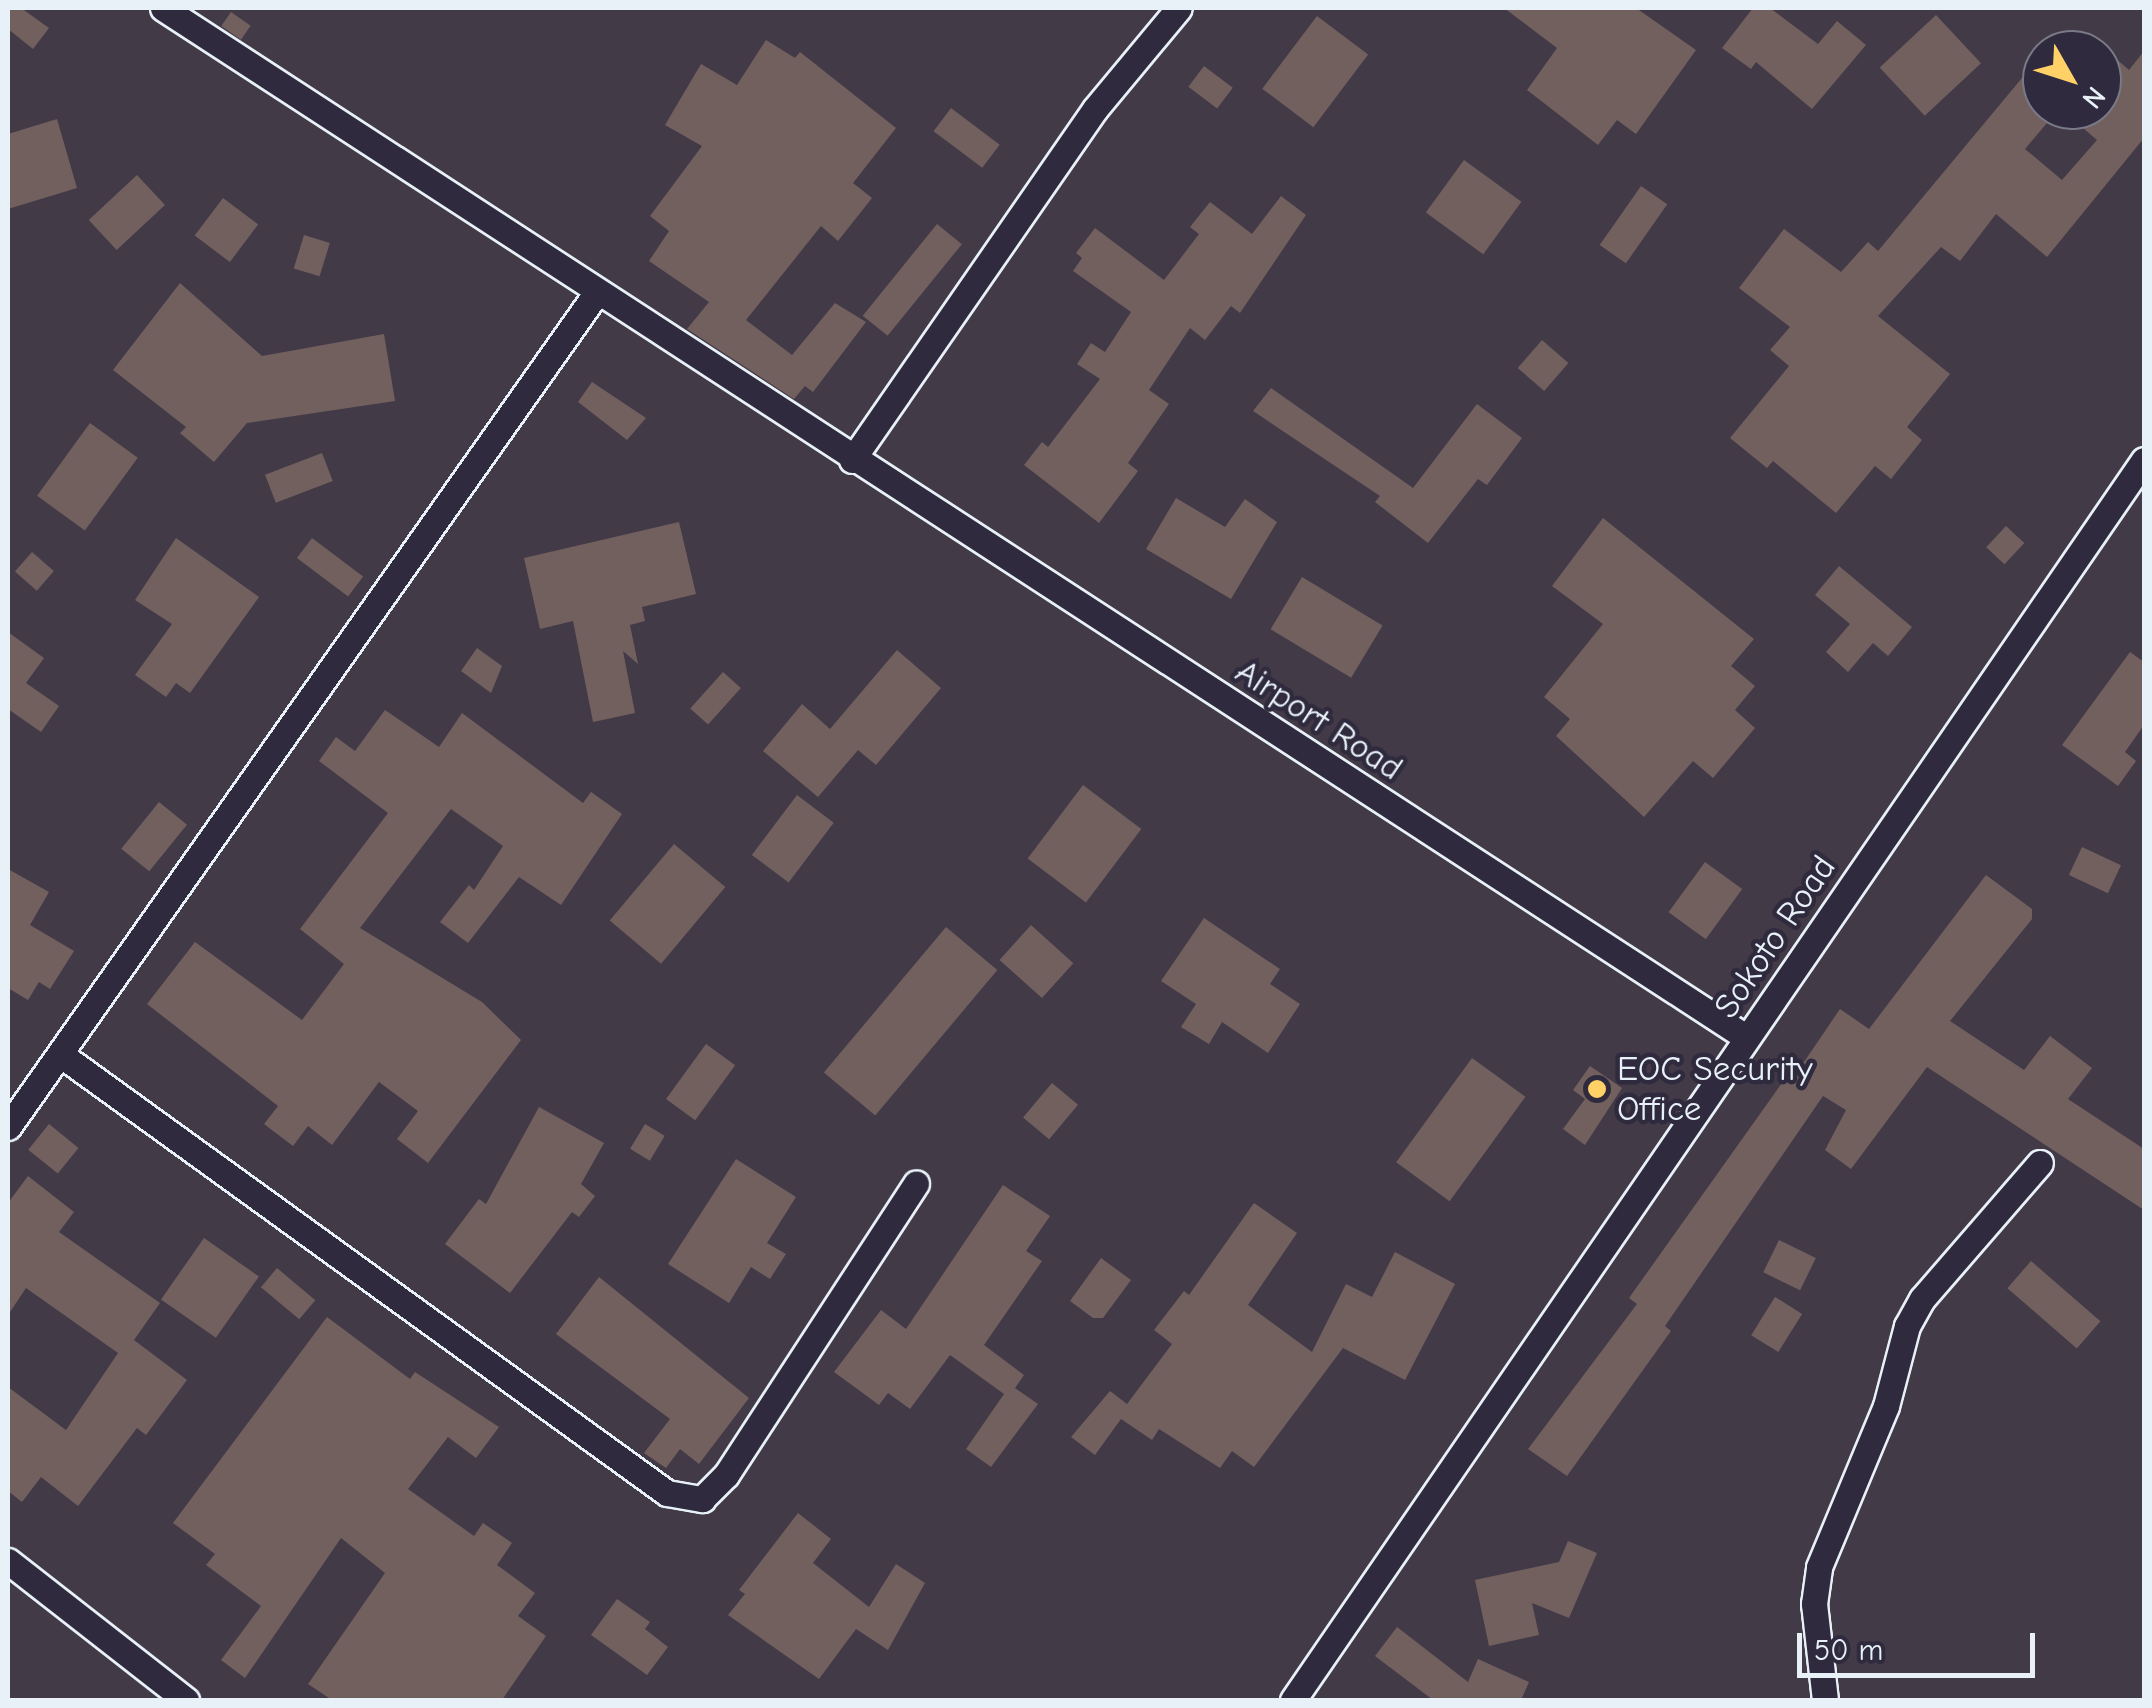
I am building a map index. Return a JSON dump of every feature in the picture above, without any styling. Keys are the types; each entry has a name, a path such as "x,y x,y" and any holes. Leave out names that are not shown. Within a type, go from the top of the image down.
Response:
{"street":[{"name":"Airport Road","path":"163,8 852,460 1747,1038"},
{"path":"852,460 1094,109 1179,8"},
{"path":"8,1127 597,292"},
{"name":"Sokoto Road","path":"1293,1700 2144,460"},
{"path":"60,1054 667,1494 702,1499 726,1474 916,1184"},
{"path":"1825,1700 1814,1604 1819,1567 1886,1406 1907,1326 1922,1299 2040,1162"},
{"path":"8,1561 186,1700"}],"building":[{"path":"8,8 21,8 49,28 33,49 8,29"},
{"path":"1504,8 1636,8 1696,50 1636,134 1617,120 1598,145 1527,90 1557,48"},
{"path":"1753,8 1770,8 1818,44 1837,21 1866,45 1812,109 1756,62 1751,69 1722,48"},
{"path":"231,12 251,26 241,40 221,26"},
{"path":"1936,15 1981,63 1925,116 1880,68"},
{"path":"1317,16 1368,55 1313,127 1262,89"},
{"path":"766,40 795,58 800,52 896,128 853,183 872,198 838,241 821,226 746,320 792,355 835,303 866,322 813,392 805,386 794,399 687,329 709,302 649,261 669,231 650,216 702,146 665,125 701,64 737,85"},
{"path":"2144,51 2144,138 2047,257 1996,214 1960,261 1941,247 1878,316 1950,374 1907,427 1922,440 1891,479 1875,466 1836,513 1773,461 1767,468 1730,438 1789,366 1770,350 1790,327 1739,288 1784,229 1841,272 1868,242 1878,251 2022,78 2022,130 2041,130 2025,149 2062,180 2097,140 2085,130 2122,130 2122,64 2129,70"},
{"path":"1204,66 1233,88 1217,108 1188,87"},
{"path":"951,108 1000,145 982,168 934,131"},
{"path":"57,119 77,188 8,209 8,134"},
{"path":"1464,160 1521,202 1483,254 1426,213"},
{"path":"137,175 165,205 117,250 89,220"},
{"path":"1641,186 1667,204 1626,263 1600,245"},
{"path":"1281,196 1306,215 1240,313 1231,306 1205,340 1190,328 1149,390 1169,404 1128,463 1138,471 1099,523 1024,465 1042,442 1048,447 1100,379 1077,364 1091,343 1105,352 1131,312 1073,271 1082,258 1076,253 1095,228 1164,280 1199,234 1190,227 1210,202 1252,234"},
{"path":"223,198 258,224 230,262 195,236"},
{"path":"937,224 962,244 888,336 863,316"},
{"path":"304,235 330,243 320,276 294,268"},
{"path":"180,283 262,356 384,334 395,401 247,423 214,462 180,433 186,427 113,370"},
{"path":"1542,340 1568,363 1544,391 1518,368"},
{"path":"592,382 646,418 627,440 578,402"},
{"path":"1271,388 1413,488 1477,404 1522,438 1487,485 1478,479 1428,543 1375,502 1380,496 1253,411"},
{"path":"90,423 138,458 85,530 37,496"},
{"path":"322,453 333,481 276,503 265,475"},
{"path":"1176,498 1225,527 1245,499 1277,522 1231,599 1146,549"},
{"path":"1603,518 1754,639 1731,666 1755,686 1735,710 1755,728 1713,778 1693,761 1644,817 1556,736 1570,719 1544,697 1603,624 1552,586"},
{"path":"679,522 696,594 642,607 645,621 630,625 638,664 623,651 635,713 593,722 573,621 540,629 524,558"},
{"path":"2006,526 2024,543 2005,564 1986,547"},
{"path":"176,538 259,597 190,693 176,683 166,697 135,675 172,624 135,600"},
{"path":"312,538 363,577 348,596 297,558"},
{"path":"32,552 54,571 37,591 15,572"},
{"path":"1839,566 1912,627 1888,656 1873,643 1848,672 1826,652 1850,624 1815,595"},
{"path":"1302,577 1383,625 1351,678 1271,629"},
{"path":"8,632 44,658 26,683 59,706 41,732 8,709"},
{"path":"477,648 502,666 491,693 461,671"},
{"path":"897,650 941,688 876,765 858,750 818,797 763,751 802,704 830,729"},
{"path":"2130,652 2144,662 2144,725 2125,752 2136,761 2118,786 2062,745"},
{"path":"723,672 741,688 708,724 690,708"},
{"path":"385,710 439,747 462,713 583,803 591,792 622,814 561,905 519,877 468,943 440,922 469,885 474,890 503,846 451,809 360,928 482,1002 521,1040 428,1163 397,1139 418,1111 379,1082 332,1145 308,1126 293,1146 264,1124 278,1106 147,1004 195,942 302,1020 344,964 300,929 388,813 319,761 336,737 355,751"},
{"path":"1083,785 1141,829 1086,902 1028,858"},
{"path":"797,795 834,823 789,883 752,855"},
{"path":"159,802 187,825 149,871 121,849"},
{"path":"674,844 725,887 661,964 610,921"},
{"path":"2082,847 2121,865 2108,893 2069,875"},
{"path":"1705,862 1742,889 1706,939 1669,912"},
{"path":"8,869 49,892 30,925 74,951 50,989 39,982 28,1000 8,988"},
{"path":"1986,875 2032,909 2032,919 1950,1021 2024,1070 2050,1036 2092,1068 2068,1099 2144,1149 2144,1210 1927,1067 1851,1169 1825,1150 1846,1110 1823,1096 1665,1326 1671,1331 1567,1476 1528,1449 1637,1304 1629,1298 1799,1059 1804,1062 1840,1009 1869,1029"},
{"path":"1204,918 1280,969 1270,984 1300,1004 1268,1053 1222,1022 1209,1044 1181,1027 1196,1004 1161,981"},
{"path":"1031,925 1073,963 1042,998 1000,960"},
{"path":"946,927 997,970 875,1116 824,1073"},
{"path":"706,1044 735,1065 695,1120 666,1099"},
{"path":"1472,1058 1525,1097 1450,1201 1396,1162"},
{"path":"1590,1066 1622,1088 1585,1145 1563,1129 1585,1099 1573,1090"},
{"path":"1052,1083 1078,1105 1049,1139 1023,1117"},
{"path":"539,1107 604,1143 581,1184 595,1196 579,1217 572,1212 510,1293 445,1244 479,1199 486,1204"},
{"path":"49,1124 79,1148 58,1174 28,1150"},
{"path":"645,1124 665,1136 650,1161 630,1149"},
{"path":"736,1159 796,1197 767,1243 786,1254 770,1279 751,1267 729,1303 668,1264"},
{"path":"28,1176 74,1212 59,1232 160,1303 134,1340 187,1380 146,1435 137,1428 78,1506 41,1477 22,1502 8,1491 8,1387 66,1430 118,1353 26,1288 8,1315 8,1203"},
{"path":"1003,1185 1050,1216 1026,1251 1042,1261 984,1345 1024,1375 1015,1388 1038,1404 991,1467 966,1449 1004,1394 950,1355 910,1409 888,1393 879,1405 834,1372 881,1310 906,1329"},
{"path":"1254,1203 1297,1233 1248,1305 1312,1352 1346,1284 1372,1297 1395,1252 1455,1284 1405,1380 1343,1348 1254,1467 1232,1451 1220,1468 1159,1429 1152,1440 1121,1419 1095,1455 1071,1437 1110,1391 1127,1404 1172,1344 1154,1330 1184,1291 1189,1295"},
{"path":"204,1238 259,1276 216,1338 161,1299"},
{"path":"1779,1240 1816,1258 1800,1290 1763,1272"},
{"path":"1101,1258 1131,1280 1103,1318 1093,1318 1070,1301"},
{"path":"2031,1261 2100,1321 2077,1349 2007,1288"},
{"path":"277,1268 315,1300 299,1319 261,1287"},
{"path":"599,1277 749,1398 699,1464 680,1449 666,1468 644,1453 670,1419 556,1334"},
{"path":"1775,1297 1802,1314 1778,1352 1751,1335"},
{"path":"327,1317 410,1379 415,1372 499,1427 476,1458 448,1437 408,1489 474,1536 483,1523 512,1543 497,1565 535,1593 518,1616 546,1636 502,1700 332,1700 308,1684 385,1573 341,1538 245,1678 221,1660 261,1606 206,1565 215,1554 173,1523"},
{"path":"798,1513 831,1539 813,1563 869,1607 896,1564 925,1583 888,1650 856,1629 819,1679 728,1615 745,1594 739,1590"},
{"path":"1568,1541 1597,1553 1569,1618 1532,1603 1539,1635 1489,1646 1475,1580 1559,1562"},
{"path":"617,1599 650,1622 645,1629 668,1647 647,1675 591,1635"},
{"path":"1397,1627 1468,1682 1478,1659 1529,1682 1521,1700 1433,1700 1375,1656"}],"place":[{"name":"EOC Security Office","path":"1597,1089"}]}
